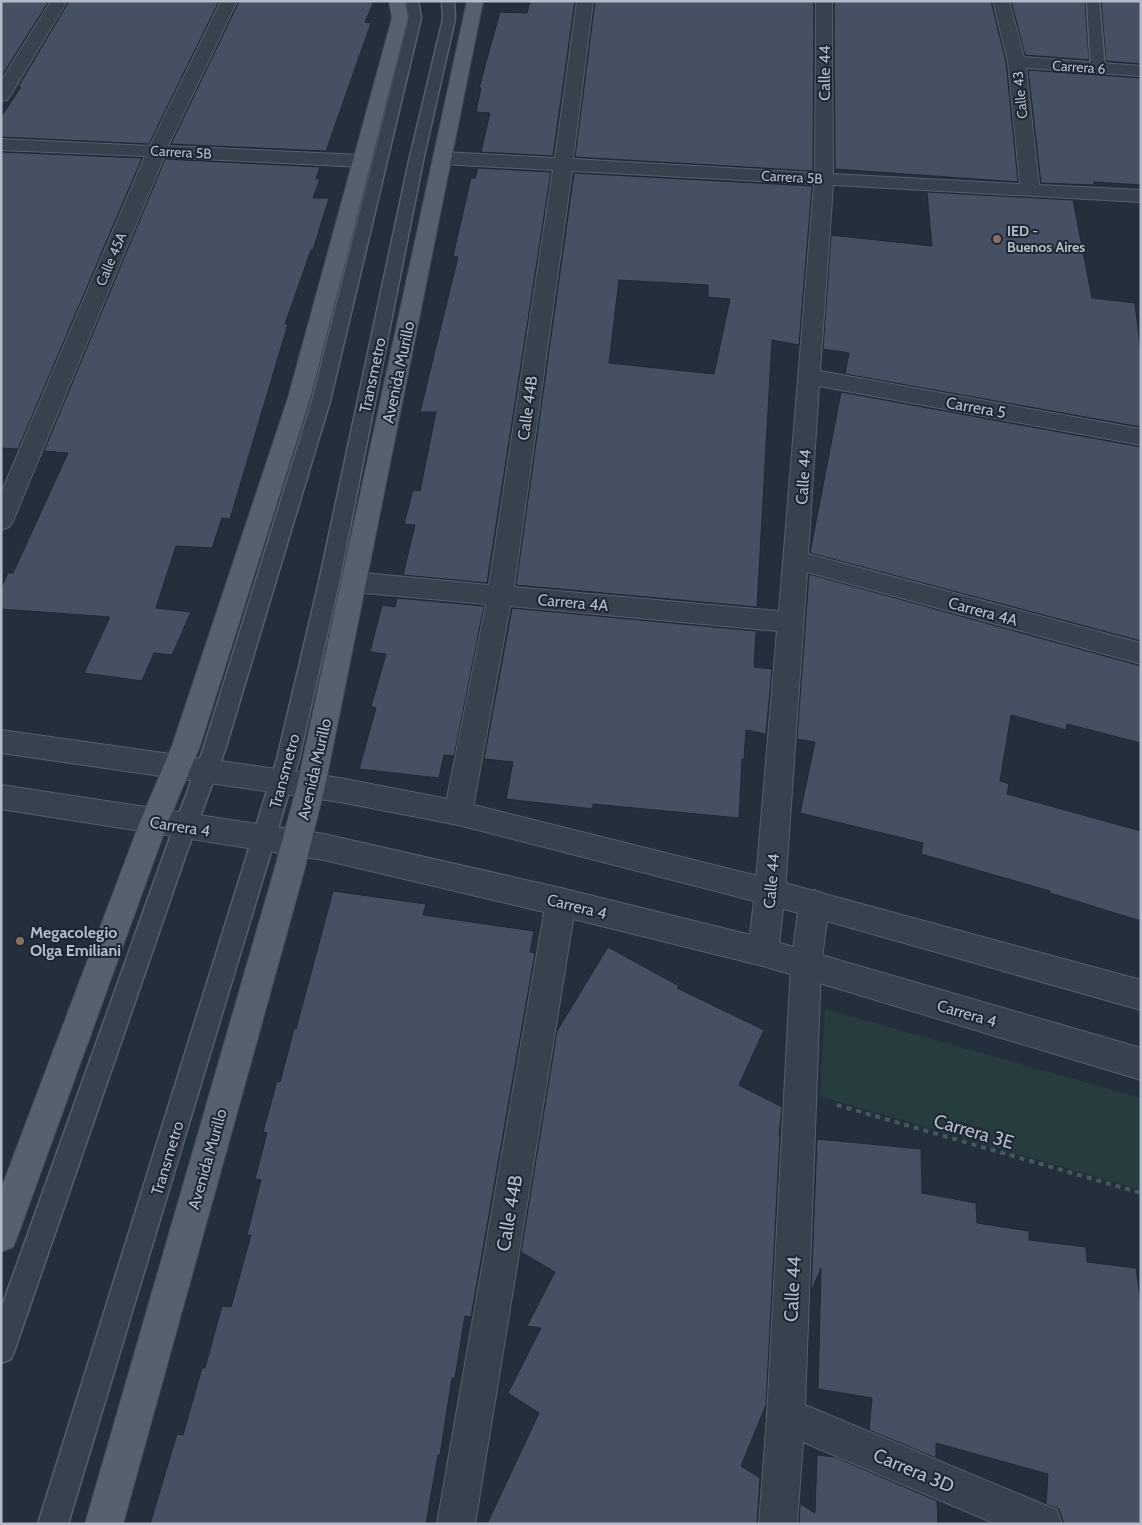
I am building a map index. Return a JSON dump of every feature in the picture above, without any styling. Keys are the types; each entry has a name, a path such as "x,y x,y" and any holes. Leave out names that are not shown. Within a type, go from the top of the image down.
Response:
{"main road":[{"path":"1,1235 154,822 186,746 298,398 400,18 397,1"},
{"name":"Avenida Murillo","path":"104,1524 281,841 311,786 475,1"}],"street":[{"path":"1,96 59,1"},
{"name":"Calle 45A","path":"1,521 157,151 228,1"},
{"name":"Calle 44B","path":"458,814 500,595 585,1"},
{"name":"Calle 44","path":"763,952 770,892 824,179 824,1"},
{"name":"Calle 43","path":"1000,1 1017,62 1030,190"},
{"name":"Carrera 6","path":"1017,62 1141,72"},
{"name":"Carrera 5B","path":"1,144 361,161"},
{"name":"Carrera 5B","path":"442,158 1141,196"},
{"name":"Carrera 5","path":"810,377 1141,437"},
{"name":"Carrera 4A","path":"796,560 1141,654"},
{"name":"Carrera 4A","path":"354,582 791,622"},
{"path":"1,741 311,786 458,814 770,892 1141,995"},
{"name":"Carrera 4","path":"1,797 324,847 561,902 763,952 1141,1064"},
{"name":"Calle 44B","path":"456,1524 561,902"},
{"name":"Calle 44","path":"778,1524 786,1416 806,966 814,904"},
{"name":"Carrera 3D","path":"786,1416 1043,1524"}],"lane":[{"path":"1,1349 206,771 321,400 415,18 412,1"},
{"name":"Transmetro","path":"54,1524 281,841 282,782 329,582 416,161 449,19 448,1"},
{"path":"1093,1 1098,68"}],"path":[{"name":"Carrera 3E","path":"800,1095 1141,1193"}],"green space":[{"path":"825,1009 1141,1098 1141,1190 820,1096"}],"building":[{"path":"1,1 49,1 1,77"},
{"path":"69,1 219,1 149,144 1,137 1,117 21,87 18,87"},
{"path":"239,1 374,1 365,22 371,23 326,151 171,144"},
{"path":"530,1 575,1 553,156 481,152 490,113 476,112 481,88 479,88 500,12 527,13"},
{"path":"595,1 814,1 813,171 575,157"},
{"path":"834,1 991,1 1006,62 1018,182 835,169"},
{"path":"1011,1 1085,1 1089,60 1025,55"},
{"path":"1101,1 1141,1 1141,64 1106,61"},
{"path":"1028,70 1141,78 1141,185 1094,182 1094,185 1041,183"},
{"path":"1,152 142,158 18,449 1,448"},
{"path":"165,159 320,167 316,179 320,179 313,198 329,198 313,250 311,250 285,324 288,324 230,519 222,518 212,548 176,546 156,608 191,612 172,655 154,653 142,681 84,673 110,617 1,609 1,588 8,573 13,573 68,453 44,451"},
{"path":"478,168 551,172 487,583 403,575 415,525 404,524 413,490 420,491 436,412 420,412 458,257 453,256 471,178 475,178"},
{"path":"574,173 812,186 799,345 772,340 757,607 516,585","holes":["619,280 708,285 708,297 730,299 714,374 609,363"]},
{"path":"927,192 1073,200 1092,298 1135,303 1141,354 1141,427 845,374 849,353 823,349 831,235 932,246"},
{"path":"841,392 1141,447 1141,641 810,553"},
{"path":"809,574 1141,666 1141,743 1067,724 1066,730 1011,715 1000,781 1009,784 1007,794 1141,831 1141,921 1050,893 1050,891 921,854 923,843 800,813 815,742 797,739"},
{"path":"397,598 484,606 454,756 444,755 439,778 359,769 376,708 371,707 386,654 370,652 382,605 395,607"},
{"path":"512,608 756,631 754,667 772,669 766,734 746,730 744,759 742,759 739,818 593,804 593,809 506,799 513,762 484,759"},
{"path":"333,891 426,904 423,915 534,931 530,952 535,953 471,1317 465,1316 455,1378 452,1378 440,1455 438,1455 426,1524 150,1524 177,1434 183,1435 202,1368 205,1368 222,1306 231,1307 251,1235 247,1235 261,1180 255,1179 267,1133 263,1132 277,1081 280,1082 294,1029 296,1029"},
{"path":"608,947 679,986 677,988 764,1030 739,1085 782,1107 766,1405 741,1466 760,1478 757,1524 487,1524 539,1413 508,1393 541,1328 527,1326 555,1272 521,1252 557,1031"},
{"path":"817,1139 921,1149 922,1193 976,1203 977,1223 1029,1231 1029,1240 1086,1247 1087,1262 1136,1268 1141,1304 1141,1524 1064,1524 1059,1509 1046,1504 1048,1474 936,1443 936,1458 869,1430 872,1398 818,1389 821,1268 811,1292"},
{"path":"817,1455 835,1457 937,1501 938,1524 799,1524 800,1504 815,1513"}],"place":[{"name":"IED - Buenos Aires","path":"997,239"},
{"name":"Megacolegio Olga Emiliani","path":"20,941"}]}
